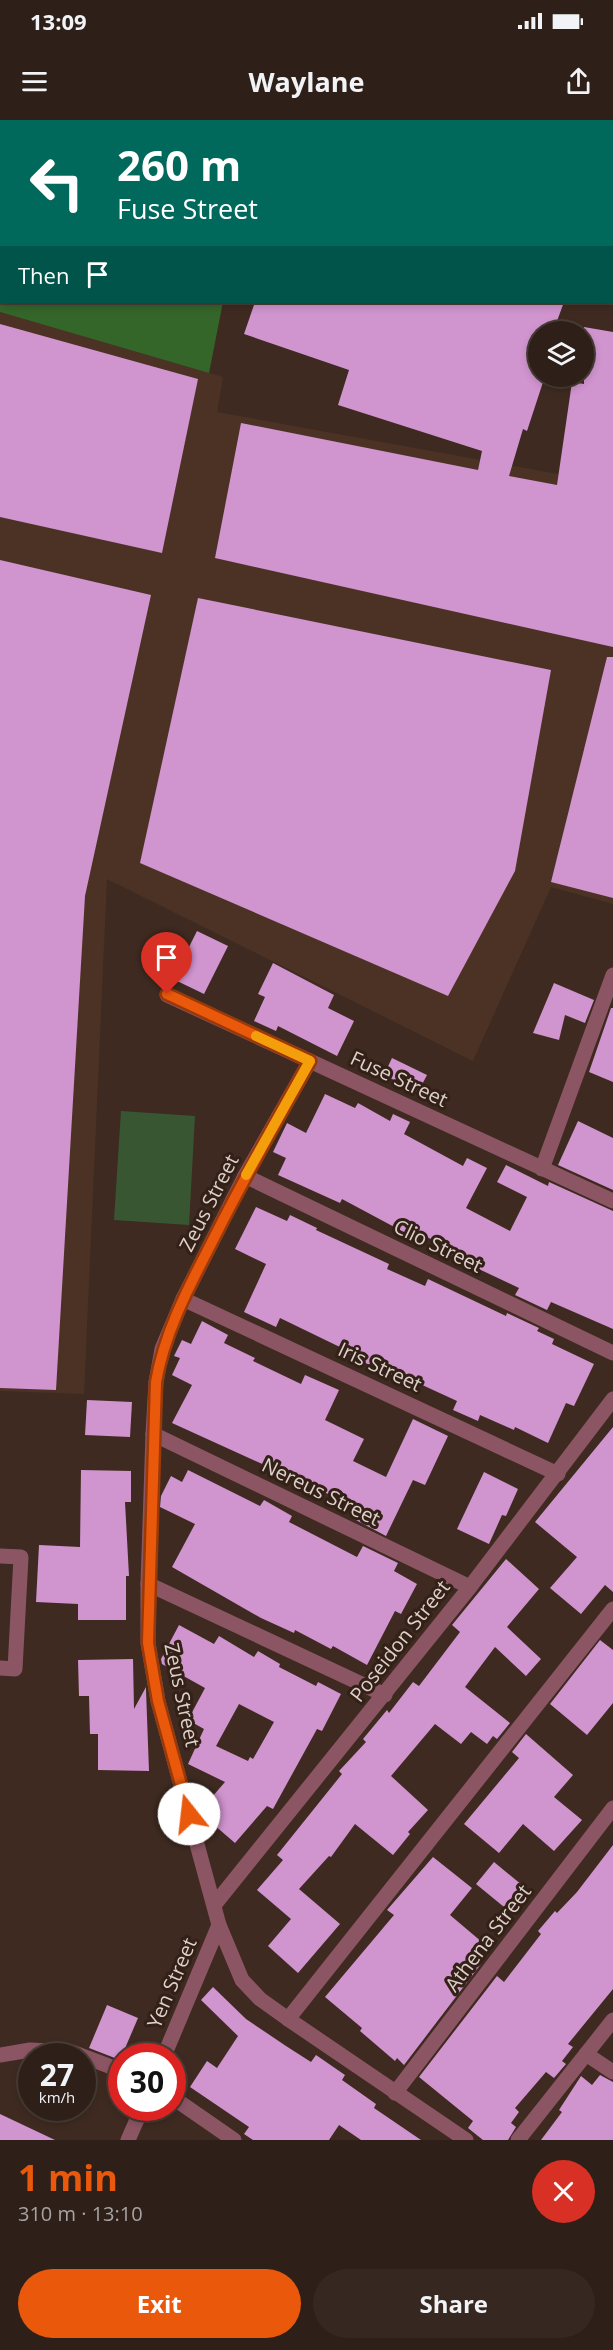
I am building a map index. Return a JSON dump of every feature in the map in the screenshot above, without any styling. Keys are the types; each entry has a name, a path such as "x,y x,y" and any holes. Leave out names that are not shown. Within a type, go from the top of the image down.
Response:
{"street":[{"path":"543,1169 613,975"},
{"name":"Fuse Street","path":"167,994 613,1201"},
{"name":"Zeus Street","path":"310,1061 245,1176 183,1299 162,1349 156,1382 153,1434 148,1643 158,1701 219,1925 242,1980 260,1999 466,2140"},
{"name":"Clio Street","path":"245,1176 613,1353"},
{"name":"Iris Street","path":"183,1299 558,1474"},
{"name":"Poseidon Street","path":"215,1904 385,1695 558,1474 613,1399"},
{"name":"Nereus Street","path":"153,1434 470,1587"},
{"path":"0,1556 21,1557 15,1669 0,1668"},
{"path":"148,1584 385,1695"},
{"path":"288,2019 613,1609"},
{"name":"Athena Street","path":"396,2093 613,1808"},
{"name":"Yen Street","path":"169,2043 219,1925"},
{"path":"518,2140 613,2020"},
{"path":"0,2055 30,2050 72,2052 108,2066"},
{"path":"586,2054 613,2072"},
{"path":"186,2107 234,2140"},
{"path":"128,2140 136,2121"}],"shaded area":[{"path":"0,312 223,377 217,412 613,484 613,904 551,887 473,1061 107,879 84,1394 0,1391"}],"green space":[{"path":"0,303 223,303 209,373 0,312"},
{"path":"121,1111 195,1116 189,1225 114,1220"}],"building":[{"path":"255,303 564,303 557,321 528,321 528,387 541,387 527,431 523,429 509,476 557,485 571,387 594,387 594,329 613,332 613,647 215,558 241,423 478,470 482,451 338,405 349,370 244,334"},
{"path":"0,324 198,379 162,553 0,517"},
{"path":"0,560 151,595 85,896 56,1390 0,1388"},
{"path":"198,598 551,670 515,871 448,996 140,863"},
{"path":"607,657 613,657 613,898 551,882"},
{"path":"197,931 228,946 204,994 173,979"},
{"path":"273,963 334,995 328,1008 354,1021 337,1056 278,1026 276,1031 254,1021 265,997 258,994"},
{"path":"554,983 594,1000 585,1023 565,1015 559,1040 533,1033"},
{"path":"611,1008 613,1008 613,1082 589,1072"},
{"path":"392,1058 427,1075 418,1092 384,1075"},
{"path":"325,1094 355,1108 358,1103 390,1121 393,1114 410,1122 404,1134 463,1166 467,1158 487,1168 466,1208 510,1231 527,1197 497,1182 506,1165 548,1186 549,1182 613,1211 613,1329 551,1302 547,1310 515,1295 519,1288 448,1254 451,1250 416,1231 413,1237 342,1199 340,1203 278,1175 286,1158 273,1152 287,1123 306,1133"},
{"path":"578,1121 613,1138 613,1190 558,1165"},
{"path":"256,1207 287,1221 290,1215 317,1228 316,1230 389,1264 387,1269 425,1286 428,1279 506,1316 507,1313 539,1328 537,1331 554,1339 552,1344 594,1364 574,1406 566,1403 548,1443 515,1427 514,1430 480,1415 478,1421 453,1410 457,1401 407,1378 406,1381 377,1369 345,1352 346,1350 280,1318 276,1327 244,1312 266,1264 235,1249"},
{"path":"202,1321 228,1335 224,1343 255,1358 253,1361 301,1384 305,1375 339,1390 325,1420 364,1439 353,1461 386,1477 413,1419 448,1436 425,1485 413,1480 386,1536 354,1519 359,1508 172,1423 192,1385 172,1375 180,1358 174,1356 182,1340 191,1344"},
{"path":"87,1400 132,1402 130,1437 85,1435"},
{"path":"613,1427 613,1592 605,1585 581,1614 550,1588 577,1557 535,1522"},
{"path":"81,1470 131,1471 131,1502 125,1502 129,1576 126,1576 126,1620 78,1620 78,1604 36,1602 39,1545 80,1547"},
{"path":"188,1470 260,1506 264,1500 292,1516 289,1522 357,1557 363,1546 398,1563 394,1571 417,1584 401,1614 395,1611 367,1665 333,1646 331,1649 295,1630 294,1633 261,1618 172,1567 195,1524 160,1507 161,1496 171,1476 182,1482"},
{"path":"484,1472 518,1489 506,1516 502,1515 489,1544 457,1529"},
{"path":"506,1559 539,1589 507,1627 541,1659 526,1676 495,1647 465,1687 510,1723 497,1739 493,1736 487,1744 471,1732 461,1744 435,1724 391,1776 428,1810 408,1832 410,1834 393,1855 355,1824 331,1857 329,1856 299,1889 340,1924 298,1973 268,1946 291,1919 257,1890 283,1860 277,1855 342,1774 339,1771 366,1742 363,1739 387,1710 389,1713 413,1682 419,1686 460,1632 452,1625"},
{"path":"179,1625 214,1644 219,1636 254,1657 258,1651 280,1664 279,1667 316,1686 318,1682 341,1694 322,1731 317,1729 273,1809 267,1806 235,1843 199,1812 225,1782 188,1764 204,1729 188,1720 205,1688 162,1664 161,1659","holes":["239,1704 274,1722 253,1759 250,1757 248,1761 216,1746"]},
{"path":"600,1640 613,1650 613,1703 587,1735 550,1704"},
{"path":"133,1659 134,1709 146,1687 149,1771 98,1770 98,1734 90,1734 89,1696 79,1696 78,1660"},
{"path":"526,1734 573,1775 554,1797 582,1820 554,1851 523,1824 499,1853 464,1824 519,1758 512,1752"},
{"path":"613,1845 613,1989 568,2044 573,2047 562,2061 566,2064 554,2078 546,2072 515,2108 519,2112 511,2123 516,2127 508,2140 483,2140 468,2128 473,2121 419,2077 497,1976 504,1982 541,1934 538,1931 555,1911 557,1913 577,1892"},
{"path":"433,1857 472,1888 450,1915 489,1948 478,1961 481,1964 404,2065 397,2058 395,2061 360,2031 362,2028 325,1997 394,1915 387,1910"},
{"path":"494,1862 522,1885 504,1907 476,1884"},
{"path":"213,1987 246,2019 286,2046 311,2062 316,2055 345,2075 342,2080 376,2104 374,2108 421,2140 361,2140 339,2125 329,2140 253,2140 244,2134 249,2127 190,2087 207,2061 217,2068 238,2036 201,2000"},
{"path":"107,2005 138,2018 127,2043 108,2043 108,2055 96,2051 96,2043 91,2043"},
{"path":"600,2075 613,2082 613,2140 541,2140 562,2112 559,2110 581,2076 592,2085"},
{"path":"0,2114 55,2140 0,2140"}],"slow traffic":[{"path":"246,1175 310,1061 256,1036"}],"route":[{"path":"167,994 310,1061 245,1176 183,1299 162,1349 156,1382 148,1584 148,1643 158,1701 189,1814"}]}
